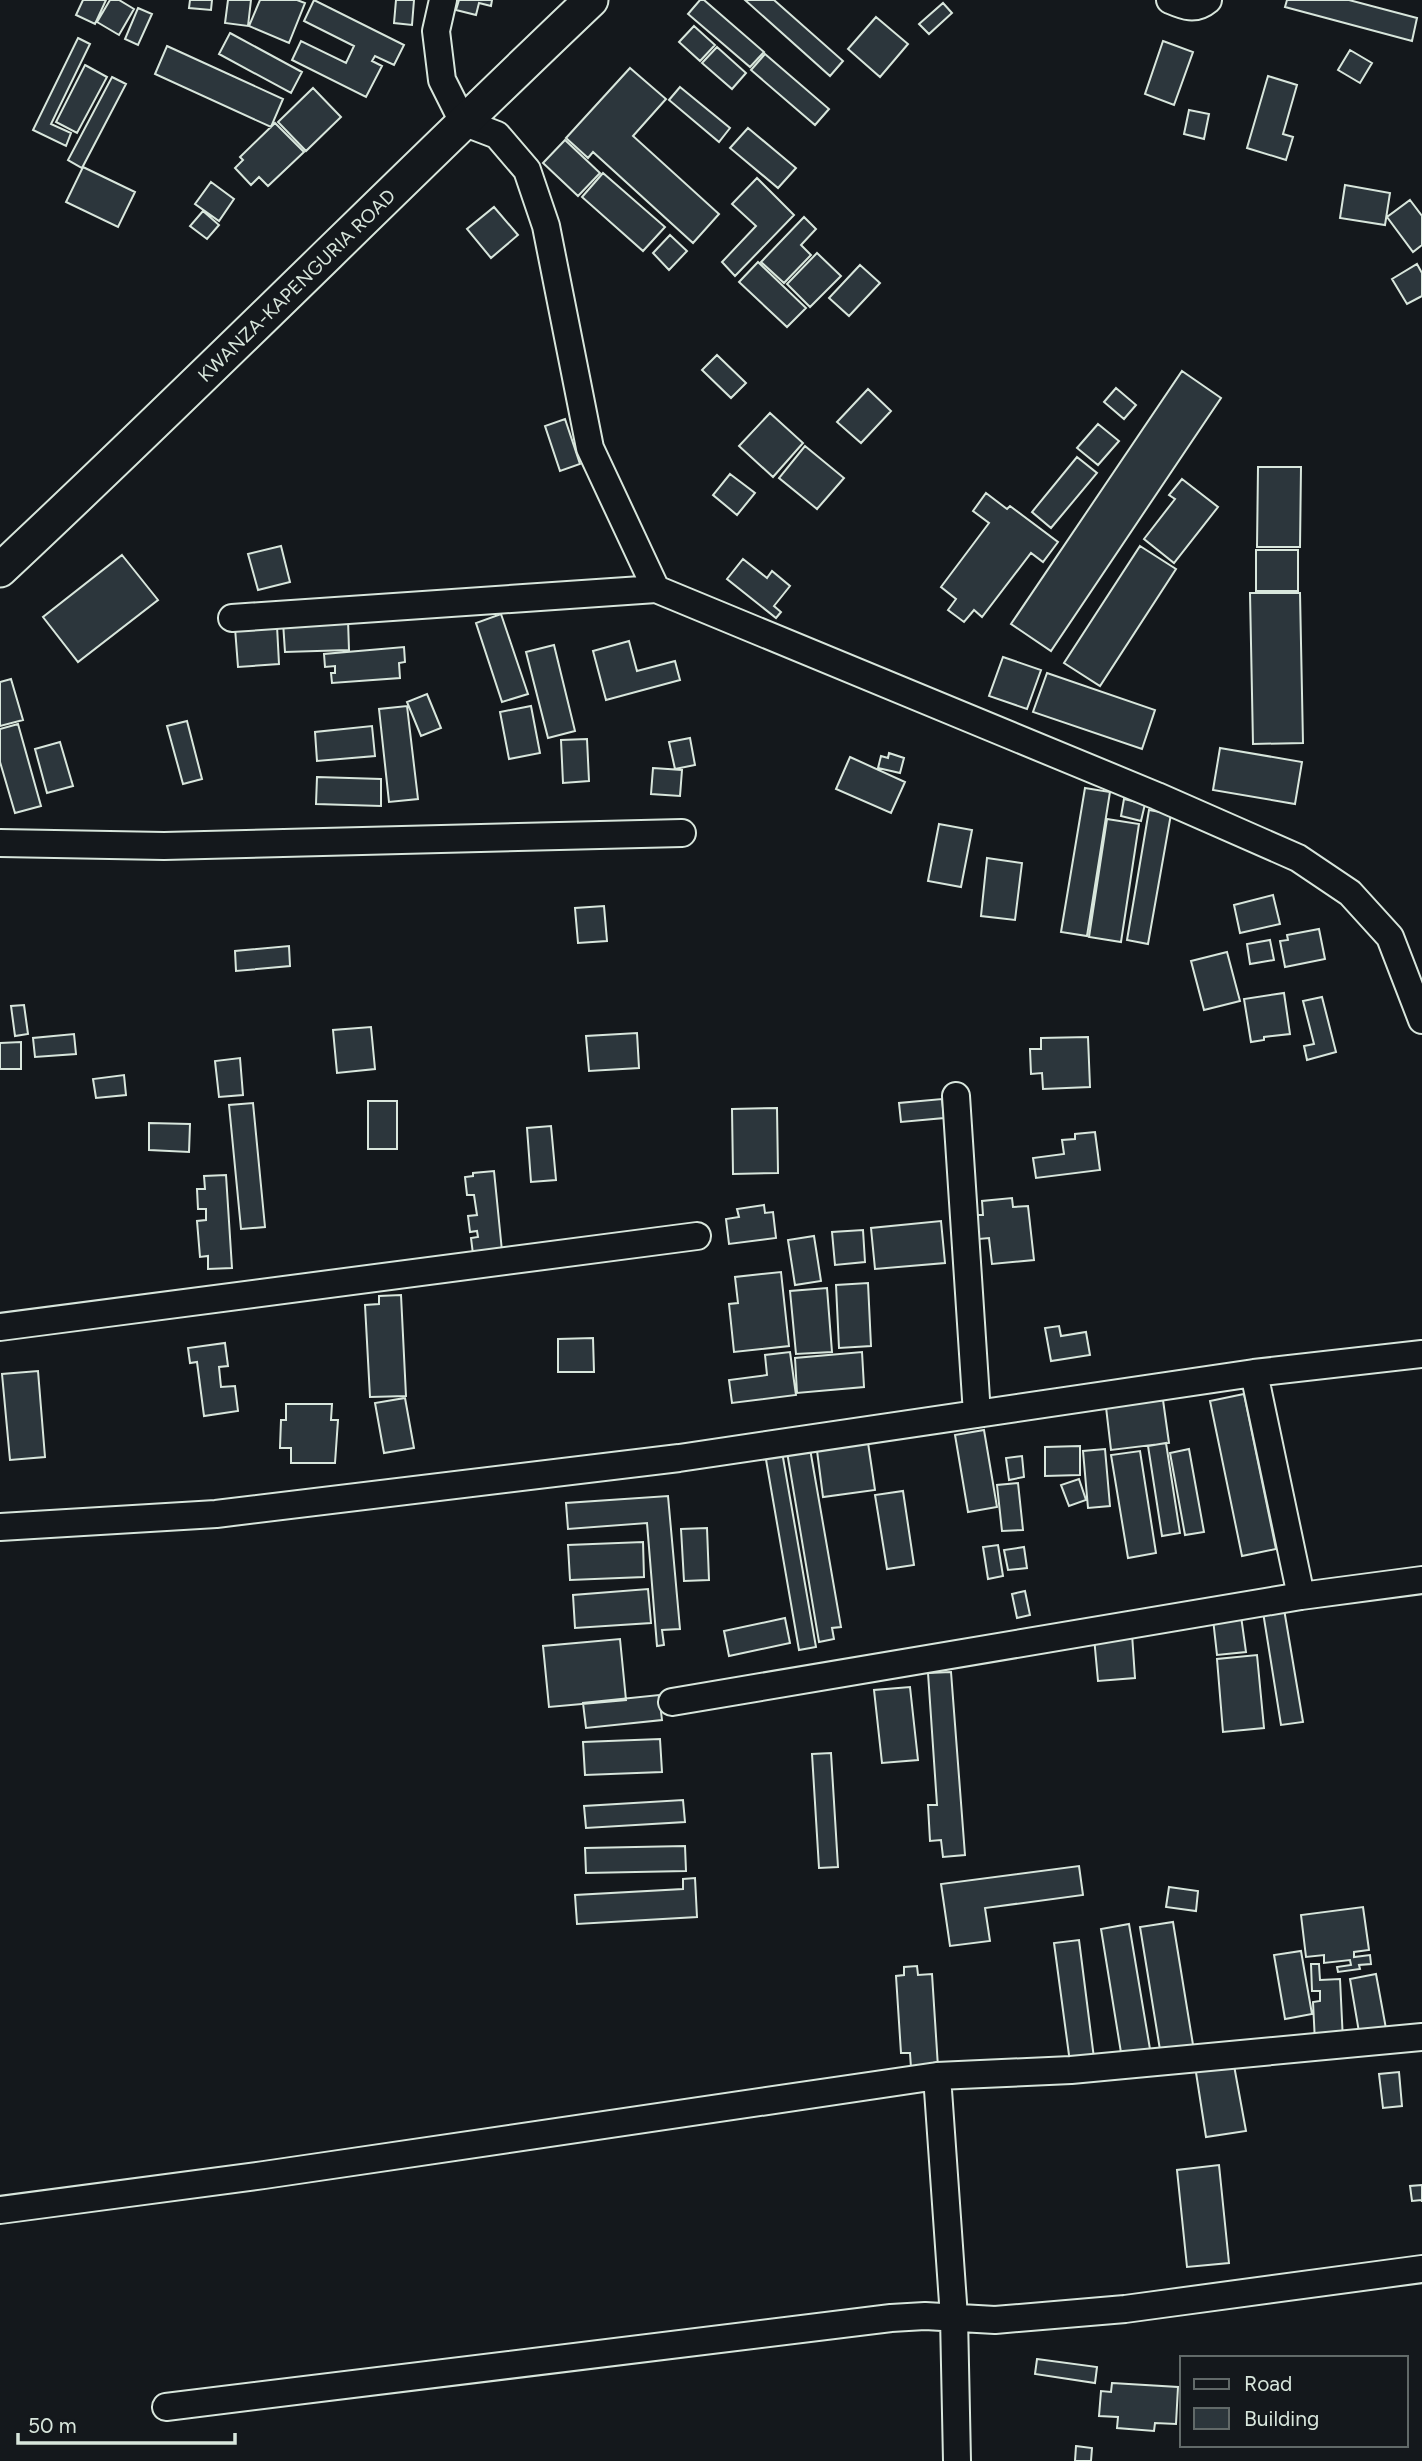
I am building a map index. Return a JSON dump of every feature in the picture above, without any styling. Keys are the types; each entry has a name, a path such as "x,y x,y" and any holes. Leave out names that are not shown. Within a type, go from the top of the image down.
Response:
{"street":[{"path":"443,0 436,31 442,80 463,122 497,135 527,170 546,226 590,448 656,589"},
{"name":"KWANZA-KAPENGURIA ROAD","path":"0,570 592,0"},
{"path":"1170,0 1186,8 1202,5 1208,0"},
{"path":"232,618 656,589 1157,796 1298,858 1350,892 1390,937 1422,1020"},
{"path":"0,843 164,846 682,833"},
{"path":"956,1096 977,1414"},
{"path":"0,1327 698,1236"},
{"path":"0,1527 216,1514 679,1458 1254,1373 1422,1354"},
{"path":"1254,1373 1301,1596"},
{"path":"672,1702 1301,1596 1422,1580"},
{"path":"0,2210 278,2173 937,2076 1123,2065 1422,2036"},
{"path":"937,2076 954,2317 957,2461"},
{"path":"166,2407 891,2318 954,2317 995,2320 1125,2309 1422,2269"}],"building":[{"path":"83,0 106,0 95,24 76,15"},
{"path":"110,0 119,0 134,9 119,35 97,22"},
{"path":"190,0 212,0 211,10 189,8"},
{"path":"228,0 251,0 248,26 225,23"},
{"path":"260,0 297,0 305,3 289,43 249,26"},
{"path":"314,0 404,45 394,65 375,56 372,61 382,66 366,97 292,60 301,41 346,63 354,46 304,21"},
{"path":"396,0 414,0 412,25 394,23"},
{"path":"459,0 492,0 491,6 479,3 476,15 456,10"},
{"path":"700,0 704,0 764,52 750,67 688,14"},
{"path":"745,0 774,0 843,61 830,76"},
{"path":"1287,0 1349,0 1417,18 1412,41 1285,7"},
{"path":"943,3 952,13 929,34 919,24"},
{"path":"138,8 152,14 138,45 125,39"},
{"path":"876,17 908,44 880,77 848,49"},
{"path":"694,26 715,45 700,61 679,42"},
{"path":"230,33 302,72 291,93 219,54"},
{"path":"78,38 90,44 51,124 71,133 66,146 33,130"},
{"path":"1163,41 1193,52 1174,105 1145,94"},
{"path":"167,46 283,99 271,127 155,74"},
{"path":"717,47 746,73 732,89 702,63"},
{"path":"1350,50 1372,63 1360,83 1338,70"},
{"path":"765,54 829,109 815,125 751,70"},
{"path":"85,65 107,77 77,133 56,122"},
{"path":"630,68 666,99 633,136 719,214 693,243 593,152 588,158 566,138"},
{"path":"1268,76 1297,85 1283,134 1293,137 1286,160 1247,148"},
{"path":"112,77 126,84 82,168 68,160"},
{"path":"680,87 730,128 719,142 669,100"},
{"path":"313,88 341,117 306,151 278,122"},
{"path":"1189,110 1209,114 1204,139 1184,134"},
{"path":"275,123 304,152 268,186 259,177 251,185 235,168 243,160 240,157"},
{"path":"748,128 796,168 778,188 730,148"},
{"path":"565,140 600,173 578,196 543,163"},
{"path":"83,167 135,192 118,227 66,202"},
{"path":"603,173 665,227 643,251 582,197"},
{"path":"757,178 794,215 735,276 722,262 756,226 732,204"},
{"path":"211,182 234,199 219,221 195,204"},
{"path":"1345,185 1390,193 1385,225 1340,218"},
{"path":"1410,200 1422,216 1422,245 1413,252 1387,217"},
{"path":"494,207 518,235 491,258 467,229"},
{"path":"203,211 219,225 207,239 190,226"},
{"path":"804,217 816,229 801,245 811,255 784,283 761,262"},
{"path":"670,235 687,251 669,270 653,253"},
{"path":"817,253 841,276 810,307 787,284"},
{"path":"758,262 806,308 787,327 739,282"},
{"path":"1417,264 1422,273 1422,296 1407,304 1392,279"},
{"path":"860,265 880,283 849,316 829,298"},
{"path":"717,355 746,383 731,398 702,370"},
{"path":"1182,371 1221,398 1051,651 1011,624"},
{"path":"1116,388 1136,405 1124,419 1104,402"},
{"path":"868,389 891,411 861,443 837,422"},
{"path":"770,413 803,443 773,477 739,446"},
{"path":"565,419 580,464 560,471 545,426"},
{"path":"1098,424 1119,441 1098,465 1077,448"},
{"path":"805,446 844,478 817,509 779,478"},
{"path":"1077,457 1097,473 1051,528 1032,512"},
{"path":"1258,467 1301,467 1300,547 1257,547"},
{"path":"730,474 755,493 737,515 713,495"},
{"path":"1182,479 1218,507 1174,563 1144,539 1175,499 1169,495"},
{"path":"986,493 1007,509 1010,506 1058,542 1043,562 1031,553 982,617 974,610 964,622 948,610 956,599 941,587 989,523 973,511"},
{"path":"281,546 290,582 258,590 248,554"},
{"path":"1140,546 1176,569 1100,686 1064,663"},
{"path":"1256,550 1298,550 1298,591 1256,591"},
{"path":"122,555 158,600 78,662 43,617"},
{"path":"743,559 767,578 772,571 790,586 774,606 781,612 776,618 727,579"},
{"path":"1250,593 1300,593 1303,743 1253,744"},
{"path":"501,614 528,694 502,702 476,623"},
{"path":"348,620 349,650 285,652 283,622"},
{"path":"277,626 279,664 238,667 235,628"},
{"path":"629,641 637,671 675,661 680,680 606,700 593,651"},
{"path":"554,645 575,731 548,738 526,652"},
{"path":"404,647 405,662 399,663 400,678 332,683 331,673 335,673 335,666 325,667 324,654"},
{"path":"1003,657 1041,670 1027,709 989,696"},
{"path":"1047,673 1155,710 1142,749 1033,712"},
{"path":"11,679 23,720 0,726 0,682"},
{"path":"427,694 441,728 421,736 407,702"},
{"path":"407,706 418,799 389,802 379,709"},
{"path":"531,706 540,753 509,759 500,712"},
{"path":"187,721 202,779 183,784 167,726"},
{"path":"18,724 41,806 15,813 0,762 0,729"},
{"path":"372,726 375,756 317,761 315,732"},
{"path":"690,738 695,765 675,769 669,742"},
{"path":"587,739 589,781 563,783 561,740"},
{"path":"60,742 73,786 47,793 35,749"},
{"path":"1220,748 1302,762 1295,804 1213,790"},
{"path":"889,753 904,758 900,773 878,768 881,756 888,758"},
{"path":"850,757 905,782 891,813 836,789"},
{"path":"653,768 682,770 680,796 651,794"},
{"path":"317,777 381,779 381,806 316,804"},
{"path":"1085,788 1110,792 1087,936 1061,932"},
{"path":"1124,799 1145,804 1141,821 1121,816"},
{"path":"1149,810 1171,814 1148,944 1127,940"},
{"path":"1107,819 1139,824 1121,942 1089,937"},
{"path":"939,824 972,830 961,887 928,881"},
{"path":"987,858 1022,863 1015,920 981,916"},
{"path":"1273,895 1280,924 1240,933 1234,905"},
{"path":"604,906 607,941 578,943 575,908"},
{"path":"1319,929 1325,959 1285,967 1280,941 1288,940 1287,935"},
{"path":"1270,940 1274,960 1250,964 1247,944"},
{"path":"289,946 290,966 236,971 235,951"},
{"path":"1227,952 1240,1001 1204,1010 1191,961"},
{"path":"1284,993 1290,1034 1264,1037 1264,1040 1251,1042 1244,999"},
{"path":"1322,997 1336,1052 1307,1060 1304,1046 1314,1044 1303,1001"},
{"path":"24,1005 28,1034 15,1036 11,1006"},
{"path":"371,1027 375,1069 337,1073 333,1030"},
{"path":"637,1033 639,1068 589,1071 586,1036"},
{"path":"74,1034 76,1054 35,1057 33,1038"},
{"path":"1088,1037 1090,1087 1043,1089 1042,1073 1031,1074 1030,1049 1041,1049 1041,1038"},
{"path":"21,1042 21,1069 0,1069 0,1043"},
{"path":"240,1058 243,1095 219,1097 215,1061"},
{"path":"124,1075 126,1095 96,1098 93,1079"},
{"path":"942,1099 944,1118 901,1122 899,1103"},
{"path":"368,1101 397,1101 397,1149 368,1149"},
{"path":"253,1103 265,1227 241,1229 229,1105"},
{"path":"777,1108 778,1173 733,1174 732,1109"},
{"path":"149,1123 190,1124 189,1152 149,1150"},
{"path":"551,1126 556,1180 531,1182 527,1128"},
{"path":"1095,1132 1100,1170 1036,1178 1033,1158 1064,1154 1062,1140 1075,1139 1075,1134"},
{"path":"494,1171 502,1251 473,1254 471,1238 478,1237 477,1231 470,1232 468,1216 477,1215 474,1195 467,1195 465,1177 473,1176 473,1173"},
{"path":"226,1175 232,1268 208,1269 208,1256 200,1257 197,1221 206,1220 206,1209 198,1209 197,1189 205,1189 204,1176"},
{"path":"1012,1198 1013,1207 1028,1206 1034,1260 992,1264 989,1238 979,1239 976,1215 983,1215 982,1201"},
{"path":"764,1205 765,1213 773,1212 776,1238 729,1244 726,1219 739,1217 737,1209"},
{"path":"941,1221 945,1263 875,1269 871,1228"},
{"path":"863,1230 865,1262 835,1265 832,1232"},
{"path":"814,1236 821,1281 795,1285 788,1240"},
{"path":"781,1272 789,1346 734,1352 729,1304 738,1303 735,1277"},
{"path":"868,1283 871,1346 839,1348 836,1285"},
{"path":"827,1288 832,1352 796,1354 790,1291"},
{"path":"401,1295 406,1396 370,1397 365,1305 379,1304 379,1296"},
{"path":"1059,1326 1061,1336 1086,1332 1090,1355 1051,1361 1045,1328"},
{"path":"593,1338 594,1372 558,1372 558,1339"},
{"path":"225,1343 228,1366 219,1367 221,1387 235,1386 238,1411 204,1416 197,1362 190,1363 188,1348"},
{"path":"790,1352 796,1395 732,1403 729,1380 767,1375 765,1355"},
{"path":"862,1352 864,1387 797,1393 795,1358"},
{"path":"38,1371 45,1457 10,1460 2,1374"},
{"path":"1244,1394 1276,1549 1242,1556 1210,1401"},
{"path":"405,1398 414,1448 384,1453 375,1403"},
{"path":"1163,1400 1169,1443 1111,1450 1106,1407"},
{"path":"286,1404 332,1404 331,1420 338,1420 335,1463 291,1463 291,1448 280,1448 281,1420 286,1420"},
{"path":"984,1430 997,1507 968,1512 955,1435"},
{"path":"867,1436 875,1490 823,1497 816,1443"},
{"path":"809,1443 841,1627 832,1628 834,1639 819,1642 786,1446"},
{"path":"1166,1443 1180,1533 1162,1536 1148,1446"},
{"path":"781,1446 816,1647 799,1650 764,1448"},
{"path":"1080,1446 1080,1475 1045,1476 1045,1447"},
{"path":"1105,1449 1110,1506 1088,1508 1083,1451"},
{"path":"1189,1449 1204,1532 1185,1535 1170,1453"},
{"path":"1140,1451 1156,1553 1128,1558 1111,1455"},
{"path":"1022,1456 1024,1477 1009,1480 1006,1458"},
{"path":"1079,1479 1086,1500 1069,1506 1061,1485"},
{"path":"1018,1483 1023,1530 1002,1531 997,1485"},
{"path":"903,1491 914,1565 887,1569 875,1495"},
{"path":"668,1496 680,1629 662,1630 664,1645 657,1646 647,1523 568,1529 566,1503"},
{"path":"707,1528 709,1580 684,1581 681,1529"},
{"path":"643,1542 644,1577 570,1580 568,1545"},
{"path":"998,1545 1003,1576 988,1579 983,1547"},
{"path":"1024,1547 1027,1568 1008,1570 1004,1550"},
{"path":"648,1589 651,1623 575,1628 573,1595"},
{"path":"1025,1591 1030,1615 1017,1618 1012,1594"},
{"path":"1284,1609 1303,1722 1281,1725 1263,1612"},
{"path":"1241,1616 1246,1652 1217,1655 1213,1619"},
{"path":"785,1618 790,1643 729,1656 724,1631"},
{"path":"1132,1634 1135,1678 1098,1681 1094,1637"},
{"path":"620,1639 626,1700 549,1707 543,1646"},
{"path":"1257,1655 1264,1728 1223,1732 1217,1659"},
{"path":"951,1672 965,1855 943,1857 941,1840 930,1841 928,1805 937,1805 928,1673"},
{"path":"910,1687 918,1760 882,1763 874,1690"},
{"path":"659,1695 662,1720 586,1728 583,1703"},
{"path":"660,1739 662,1772 585,1775 583,1742"},
{"path":"831,1753 838,1867 819,1868 812,1754"},
{"path":"683,1800 685,1822 586,1828 584,1806"},
{"path":"685,1846 686,1871 586,1873 585,1848"},
{"path":"1079,1866 1083,1895 985,1908 990,1941 950,1946 941,1884"},
{"path":"695,1878 697,1917 577,1924 575,1895 683,1889 683,1879"},
{"path":"1169,1887 1198,1891 1196,1911 1166,1907"},
{"path":"1363,1907 1369,1950 1354,1952 1354,1957 1370,1955 1371,1964 1359,1965 1360,1969 1338,1972 1337,1967 1351,1965 1350,1960 1324,1963 1324,1955 1306,1957 1301,1915"},
{"path":"1173,1922 1195,2057 1162,2062 1140,1927"},
{"path":"1129,1924 1152,2061 1123,2065 1101,1929"},
{"path":"1079,1940 1095,2066 1071,2070 1054,1943"},
{"path":"1301,1951 1312,2014 1285,2019 1274,1955"},
{"path":"1311,1964 1319,1964 1320,1980 1340,1979 1343,2041 1315,2042 1313,2002 1320,2001 1320,1991 1312,1991"},
{"path":"917,1966 918,1975 932,1974 938,2067 911,2068 910,2053 901,2053 896,1976 904,1975 904,1967"},
{"path":"1376,1974 1387,2034 1360,2038 1350,1979"},
{"path":"1233,2060 1246,2131 1206,2137 1195,2066"},
{"path":"1399,2072 1402,2106 1383,2108 1379,2074"},
{"path":"1219,2165 1229,2263 1187,2267 1177,2170"},
{"path":"1422,2185 1422,2200 1412,2201 1410,2186"},
{"path":"1037,2359 1097,2367 1095,2383 1035,2374"},
{"path":"1112,2383 1178,2387 1176,2424 1155,2423 1154,2431 1117,2428 1118,2417 1099,2416 1101,2391 1111,2392"},
{"path":"1076,2446 1092,2448 1091,2461 1075,2461"}]}
